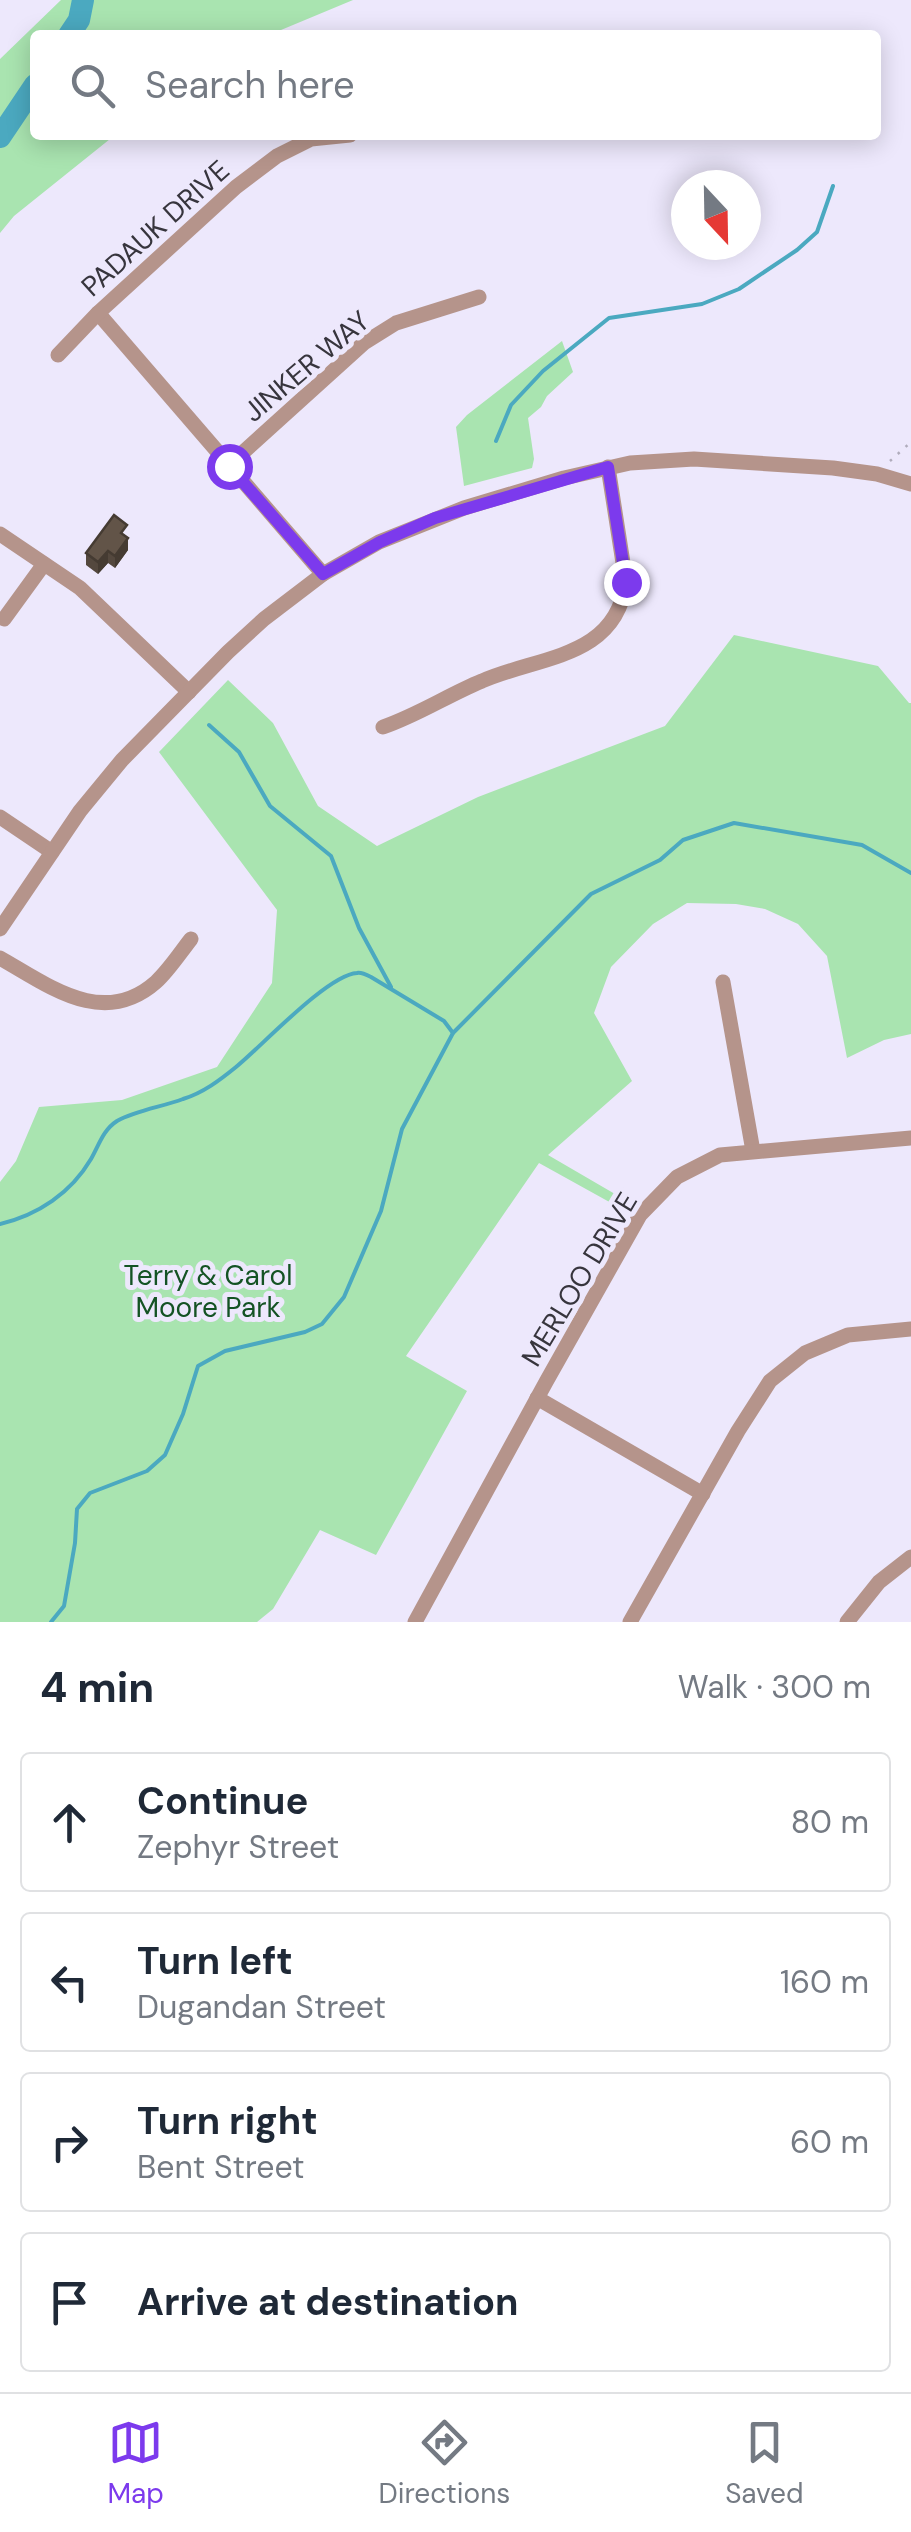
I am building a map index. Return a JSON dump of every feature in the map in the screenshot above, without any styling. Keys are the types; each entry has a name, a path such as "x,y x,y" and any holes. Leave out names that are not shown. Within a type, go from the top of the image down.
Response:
{"street":[{"name":"PADAUK DRIVE","path":"58,355 98,312 236,187 277,156 309,140"},
{"name":"JINKER WAY","path":"229,466 364,343 396,323 479,296"},
{"path":"98,312 323,574"},
{"path":"0,930 98,788 189,692 264,619 323,574 380,542 435,518 630,463 694,459 833,468 911,484"},
{"path":"383,727 410,718 486,679 579,649 608,626 624,597 626,582 608,467"},
{"path":"0,534 80,588 189,692"},
{"path":"4,619 44,564"},
{"path":"0,816 52,852"},
{"path":"0,958 68,997 98,1004 131,998 156,982 190,939"},
{"path":"723,982 753,1152"},
{"name":"MERLOO DRIVE","path":"415,1622 640,1214 677,1178 720,1155 911,1138"},
{"path":"630,1622 770,1381 805,1352 848,1335 911,1329"},
{"path":"537,1398 703,1494"},
{"path":"847,1622 879,1582 911,1557"}],"path":[{"path":"877,474 911,442"}],"green space":[{"path":"61,0 353,0 281,30 30,30 30,140 109,140 14,216 0,233 0,59"},
{"path":"562,341 573,372 528,418 532,468 464,486 456,427"},
{"name":"Terry & Carol Moore Park","path":"734,635 878,666 911,703 911,1034 884,1040 847,1058 827,956 798,924 765,909 687,903 653,924 611,967 594,1013 632,1081 548,1155 627,1201 622,1209 539,1163 406,1356 467,1391 376,1555 320,1530 273,1609 257,1622 0,1622 0,1182 16,1161 39,1107 122,1100 217,1067 272,983 277,910 159,752 228,680 273,723 318,806 377,846 478,797 665,726"}],"building":[{"path":"114,515 127,525 121,533 128,538 115,556 108,551 98,562 86,553"}],"waterway":[{"path":"72,30 83,0"},
{"path":"0,137 30,92"},
{"path":"496,441 511,405 543,371 609,318 702,304 739,289 817,232 833,186"},
{"path":"209,725 239,752 270,806 331,856 359,928 391,987"},
{"path":"51,1622 64,1606 77,1509 90,1493 147,1471 165,1455 198,1366 225,1351 305,1332 322,1324 344,1297 381,1211 402,1129 453,1033 591,894 660,860 683,840 734,823 862,845 911,873"},
{"path":"0,1224 27,1215 63,1192 83,1171 105,1133 117,1121 211,1086 312,998 344,977 359,973 371,977 444,1021 453,1033"}],"route":[{"path":"229,466 323,574 380,542 435,518 608,467 626,582"}]}
